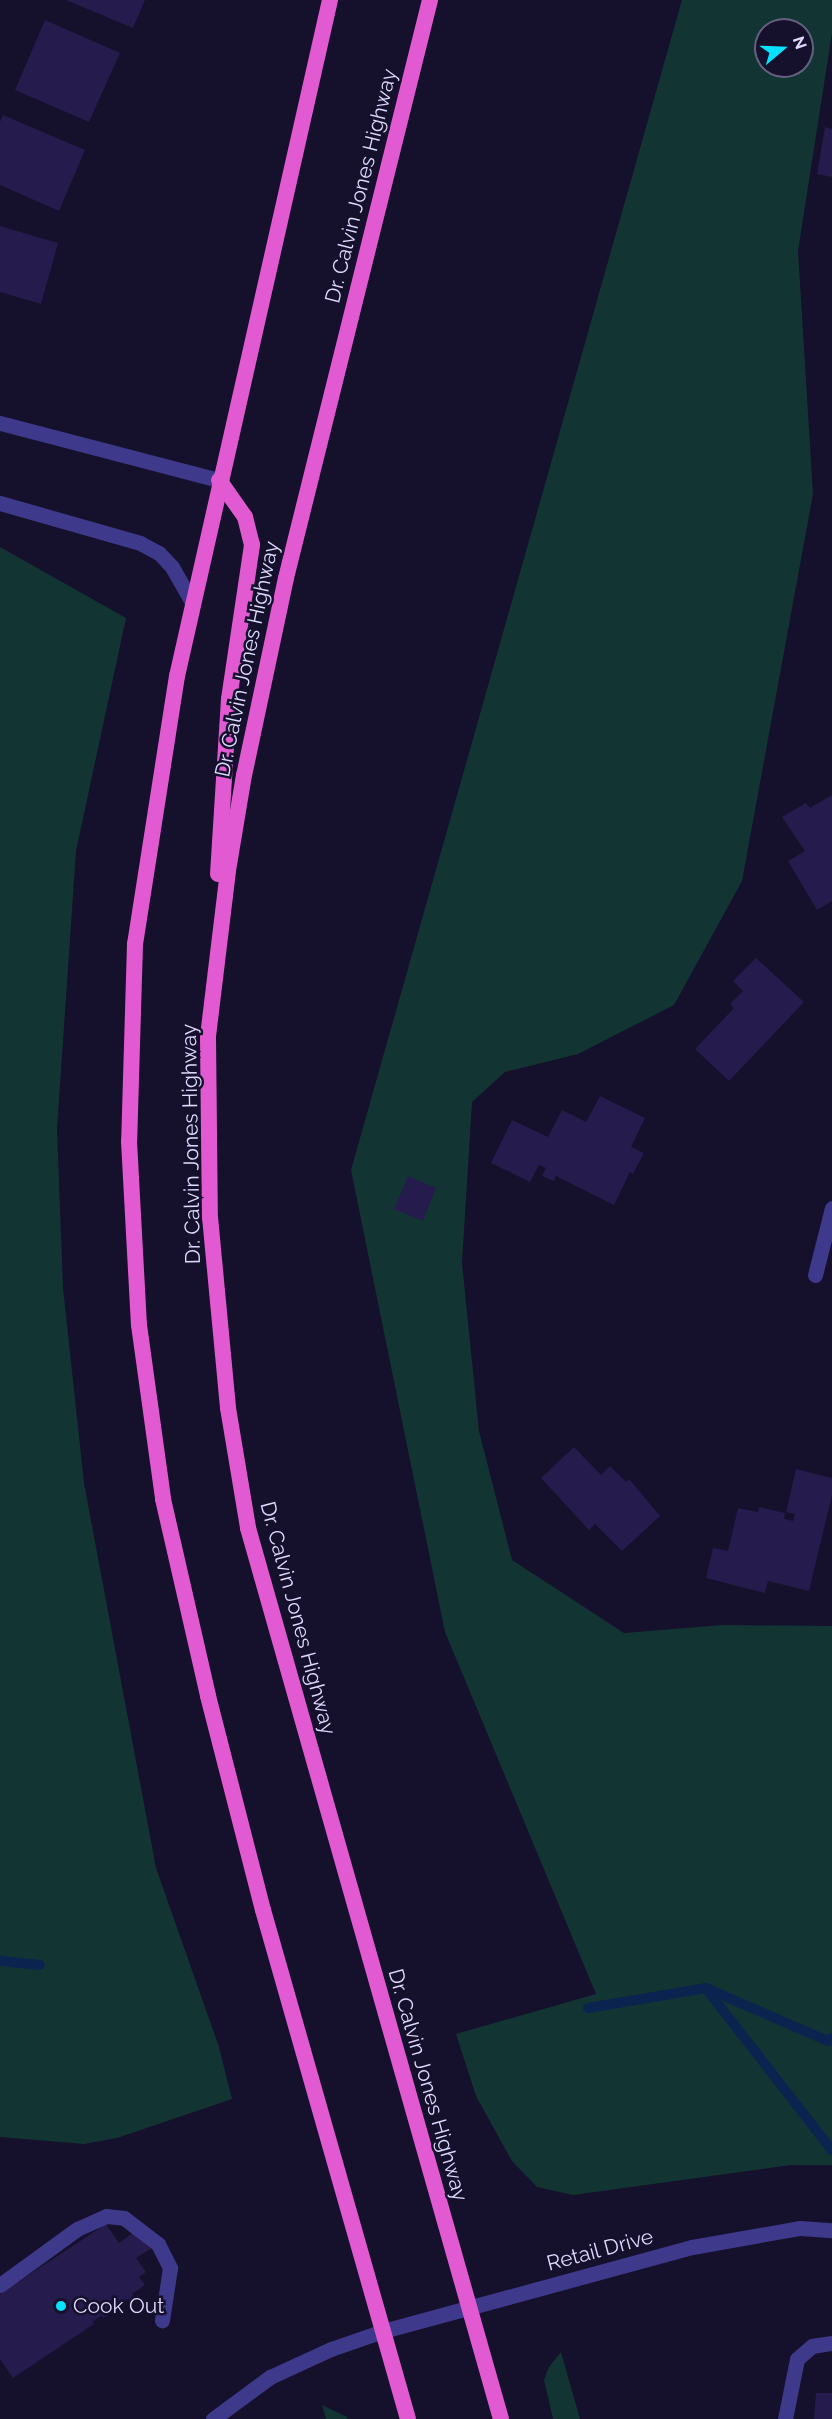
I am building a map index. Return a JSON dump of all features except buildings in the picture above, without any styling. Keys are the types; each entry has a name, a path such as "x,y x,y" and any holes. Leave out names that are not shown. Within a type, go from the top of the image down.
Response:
{"highway":[{"path":"330,0 219,480 177,676 135,944 129,1141 139,1325 163,1499 208,1696 263,1910 408,2419"},
{"name":"Dr. Calvin Jones Highway","path":"430,0 278,613 244,775 228,871 208,1037 210,1217 228,1408 248,1527 427,2166 471,2307 501,2419"},
{"path":"208,1037 229,699 252,545 245,517 219,480"}],"street":[{"path":"0,423 219,480"},
{"path":"0,502 140,543 159,553 172,567 192,602"},
{"path":"816,1275 832,1208"},
{"path":"0,2285 77,2229 106,2216 124,2218 158,2244 170,2268 162,2320"},
{"name":"Retail Drive","path":"213,2419 270,2377 331,2349 383,2331 692,2247 800,2228 832,2230"},
{"path":"785,2419 797,2359 812,2346 832,2343"}],"green space":[{"path":"682,0 832,0 832,33 798,251 813,494 742,881 674,1005 578,1054 505,1072 472,1102 462,1263 479,1431 512,1560 624,1633 723,1625 832,1626 832,2165 791,2165 573,2195 537,2187 512,2161 476,2096 456,2034 596,1994 445,1632 351,1170"},
{"path":"0,547 126,618 76,851 57,1129 63,1288 84,1483 156,1868 219,2047 232,2099 117,2138 84,2144 0,2137"},
{"path":"561,2352 580,2419 553,2419 544,2380 549,2367"},
{"path":"322,2405 347,2417 348,2419 326,2419"}],"waterway":[{"path":"0,1961 40,1965"},
{"path":"588,2008 706,1988 828,2041 832,2038"},
{"path":"708,1991 832,2150"}],"place":[{"name":"Cook Out","path":"61,2306"}]}
